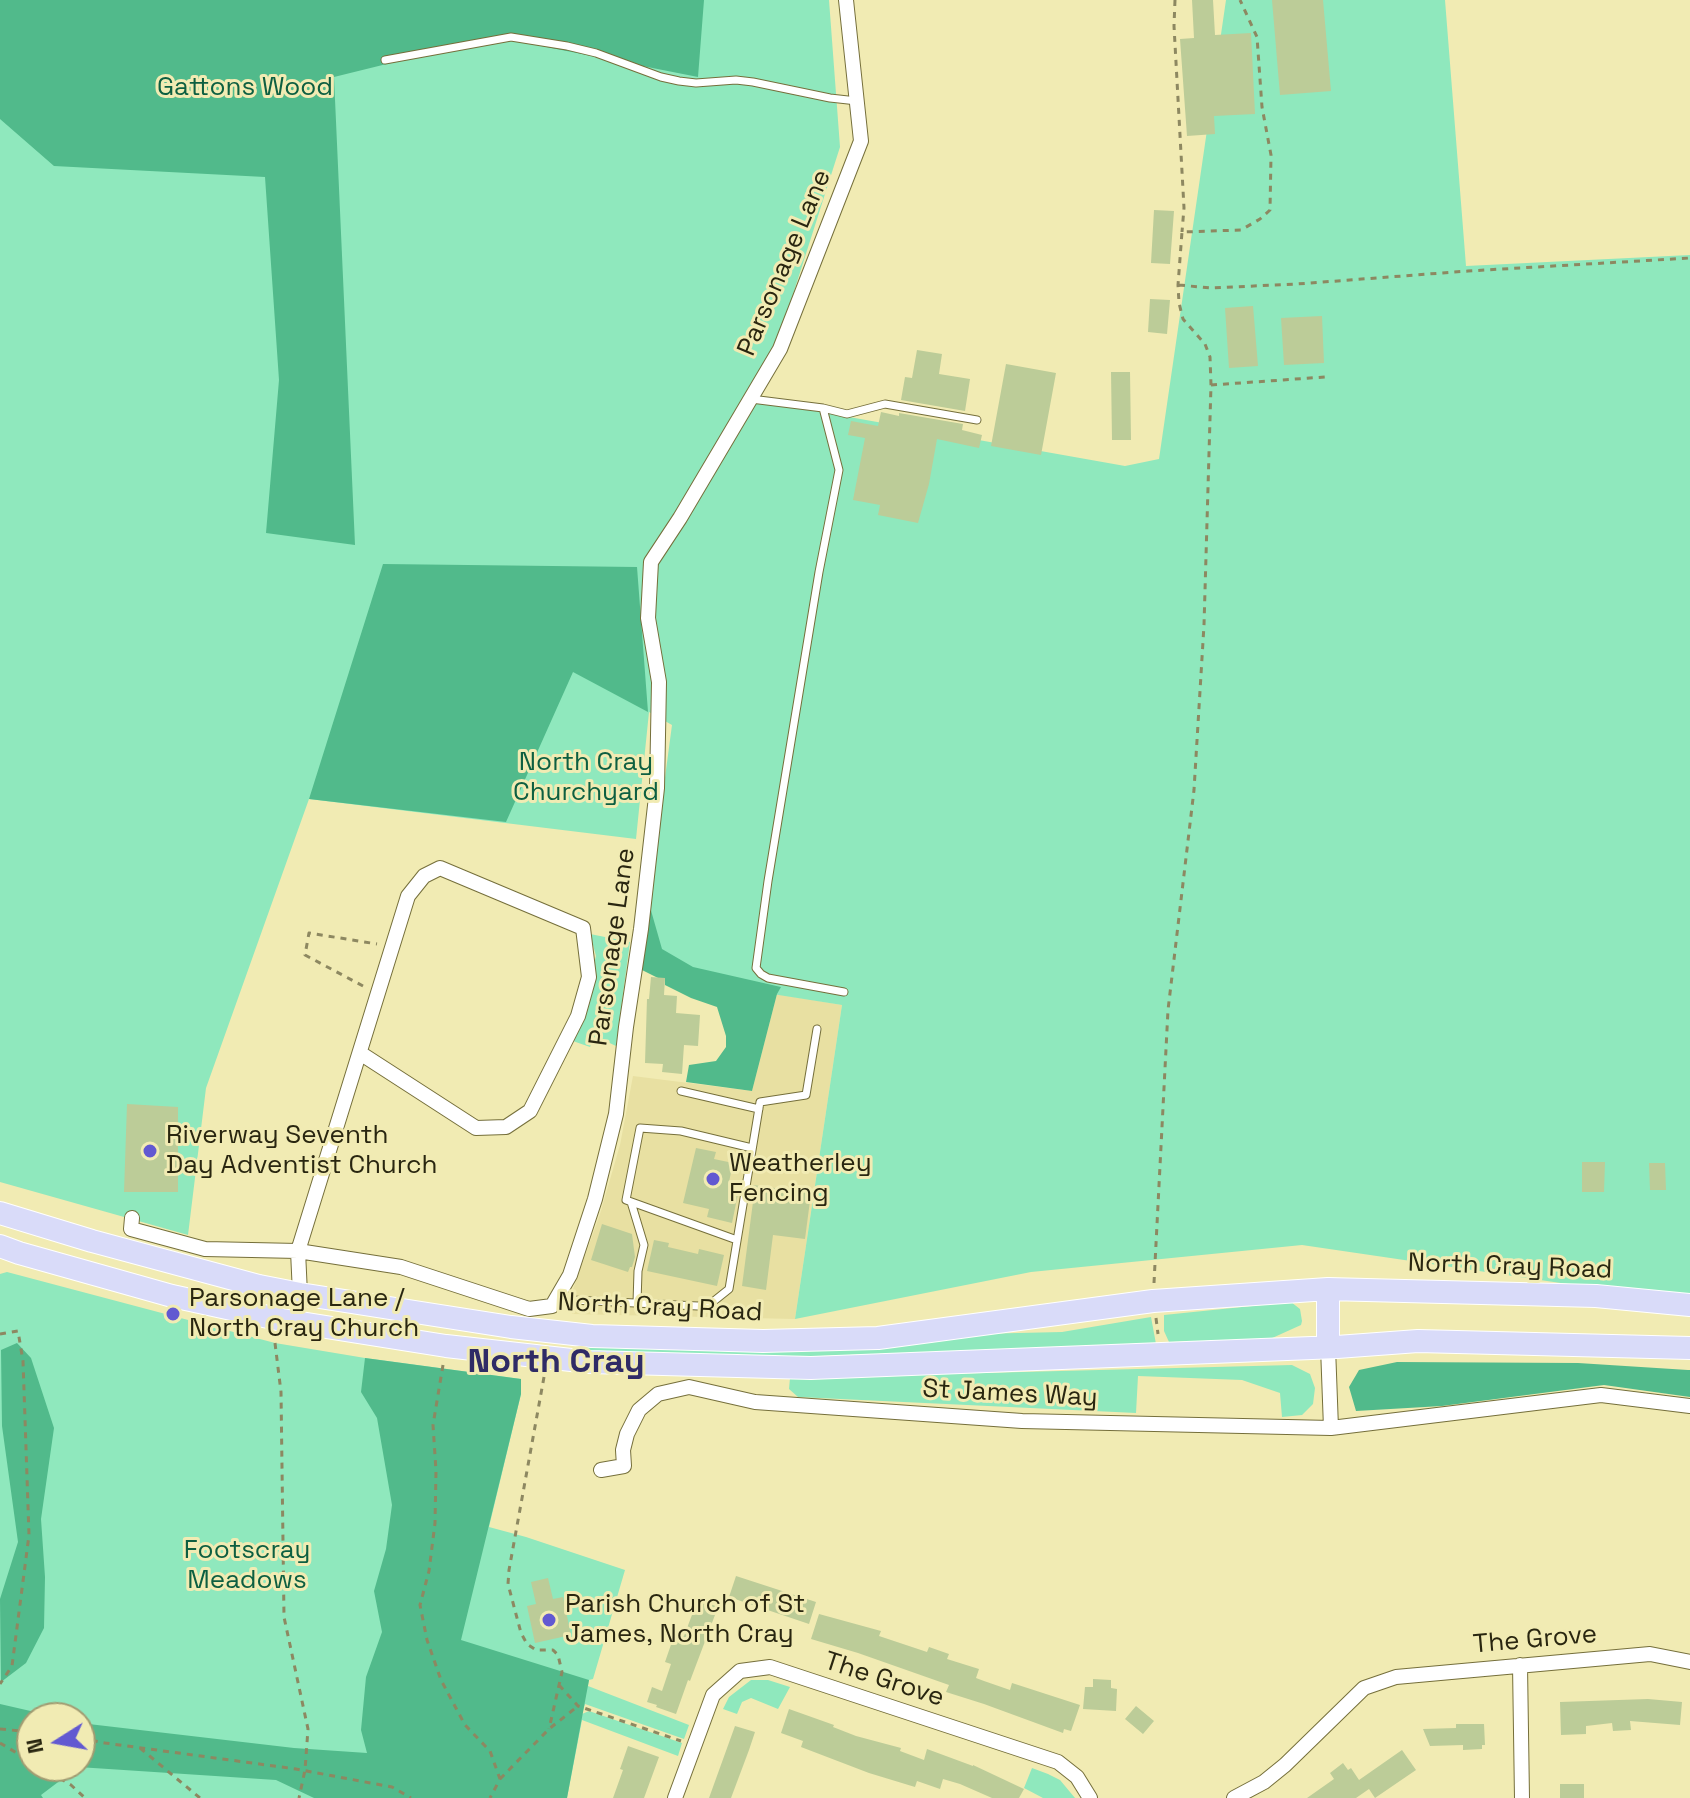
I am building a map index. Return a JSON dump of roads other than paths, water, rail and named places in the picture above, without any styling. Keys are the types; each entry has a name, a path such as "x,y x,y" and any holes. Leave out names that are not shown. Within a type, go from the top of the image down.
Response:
{"main road":[{"name":"North Cray Road","path":"0,1213 259,1286 511,1327 592,1336 763,1341 878,1338 1153,1301 1328,1289 1596,1296 1690,1305"},
{"name":"North Cray Road","path":"6,1253 172,1296 282,1320 446,1346 589,1362 811,1368 1418,1341 1690,1348"},
{"path":"1328,1289 1328,1347"}],"street":[{"name":"Parsonage Lane","path":"554,1301 570,1275 595,1199 616,1114 641,929 657,788 659,682 648,618 651,562 780,349 861,141 846,0"},
{"path":"300,1294 298,1251 408,896 424,876 440,868 583,928 589,977 578,1016 530,1111 506,1127 476,1128 360,1053"},
{"path":"132,1218 131,1229 205,1249 298,1251 401,1267 529,1309 552,1306 554,1301"},
{"path":"1328,1347 1331,1428"},
{"name":"St James Way","path":"601,1470 626,1473 623,1450 639,1410 658,1394 689,1387 755,1402 1006,1420 1331,1428 1601,1395 1690,1406"},
{"name":"The Grove","path":"1234,1798 1264,1782 1285,1765 1364,1688 1396,1677 1650,1654 1690,1662"},
{"path":"1520,1665 1522,1798"},
{"name":"The Grove","path":"675,1798 713,1695 740,1671 770,1667 1058,1762 1077,1777 1090,1798"}],"lane":[{"path":"385,60 511,37 596,53 679,81 745,81 857,101"},
{"path":"751,399 847,414 885,404 977,420"},
{"path":"823,408 839,470 819,572 756,968 768,978 844,992"},
{"path":"554,1301 698,1306 714,1301 729,1289 760,1102 806,1095 817,1029"},
{"path":"681,1091 759,1109"},
{"path":"737,1240 626,1200 640,1128 681,1131 752,1148"},
{"path":"631,1202 644,1245 638,1271 637,1303"}],"place":[{"name":"Riverway Seventh Day Adventist Church","path":"150,1151"},
{"name":"Weatherley Fencing","path":"713,1179"},
{"name":"Parsonage Lane / North Cray Church","path":"173,1314"},
{"name":"Parish Church of St James, North Cray","path":"549,1620"}],"district":[{"name":"North Cray","path":"556,1363"}],"park label":[{"name":"Gattons Wood","path":"245,88"},
{"name":"North Cray Churchyard","path":"586,778"},
{"name":"Footscray Meadows","path":"247,1566"}]}
